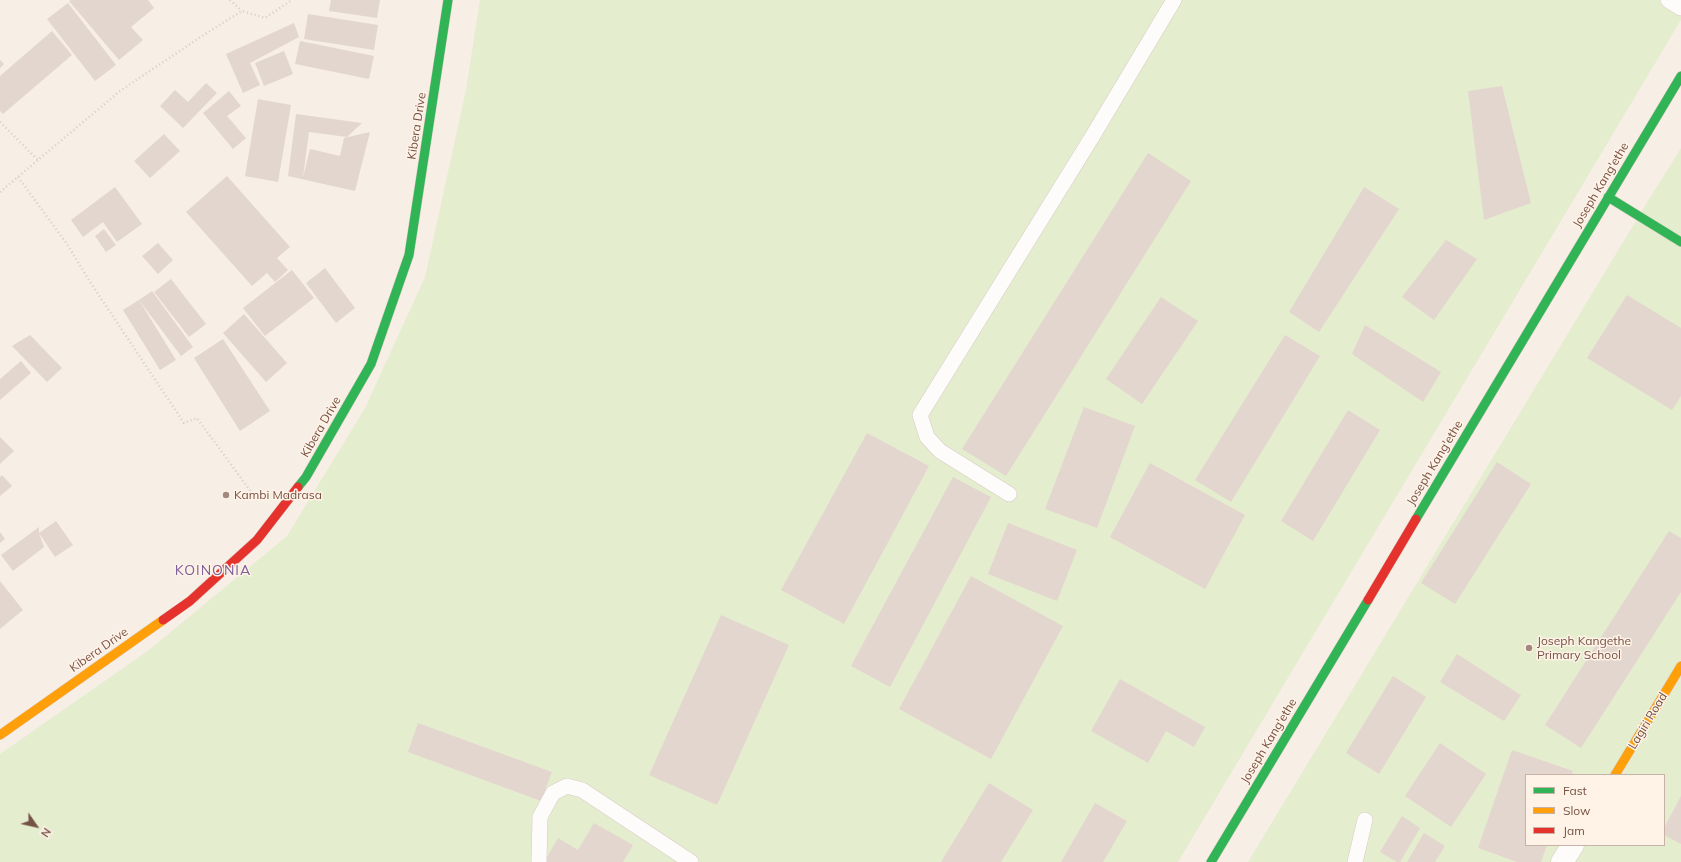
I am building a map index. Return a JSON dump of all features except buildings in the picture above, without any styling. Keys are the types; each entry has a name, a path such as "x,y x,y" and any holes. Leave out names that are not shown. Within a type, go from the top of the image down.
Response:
{"street":[{"name":"Kibera Drive","path":"0,735 190,601 257,540 306,476 371,364 409,255 448,0"},
{"name":"Joseph Kang'ethe","path":"1211,862 1681,76"},
{"path":"1608,197 1681,242"},
{"name":"Lagiri Road","path":"1616,774 1681,666"},
{"path":"1562,862 1572,846"}],"lane":[{"path":"1009,494 940,451 927,437 920,415 1174,0"},
{"path":"1668,0 1681,8"},
{"path":"539,862 540,817 553,794 567,786 582,790 691,862"},
{"path":"1355,862 1365,820"}],"path":[{"path":"230,0 242,11 265,18 292,0"},
{"path":"0,192 120,91 242,11"},
{"path":"0,122 38,160"},
{"path":"18,177 67,244 90,282 184,423 197,418 272,520"}],"green space":[{"path":"480,0 1681,0 1681,20 1178,862 0,862 0,754 149,650 287,536 365,408 425,277 466,90"},
{"path":"1681,148 1681,862 1248,862 1651,196"}],"traffic: fast":[{"path":"298,487 306,477 371,364 409,255 448,0"},
{"path":"1416,519 1681,76"},
{"path":"1608,197 1681,242"},
{"path":"1211,862 1368,600"}],"traffic: slow":[{"path":"0,735 163,620"},
{"path":"1616,774 1681,666"}],"traffic: jam":[{"path":"163,620 190,601 257,540 298,487"},
{"path":"1368,600 1416,519"}],"place":[{"name":"Kambi Madrasa","path":"226,495"},
{"name":"Joseph Kangethe Primary School","path":"1529,648"}],"district":[{"name":"KOINONIA","path":"213,571"}]}
